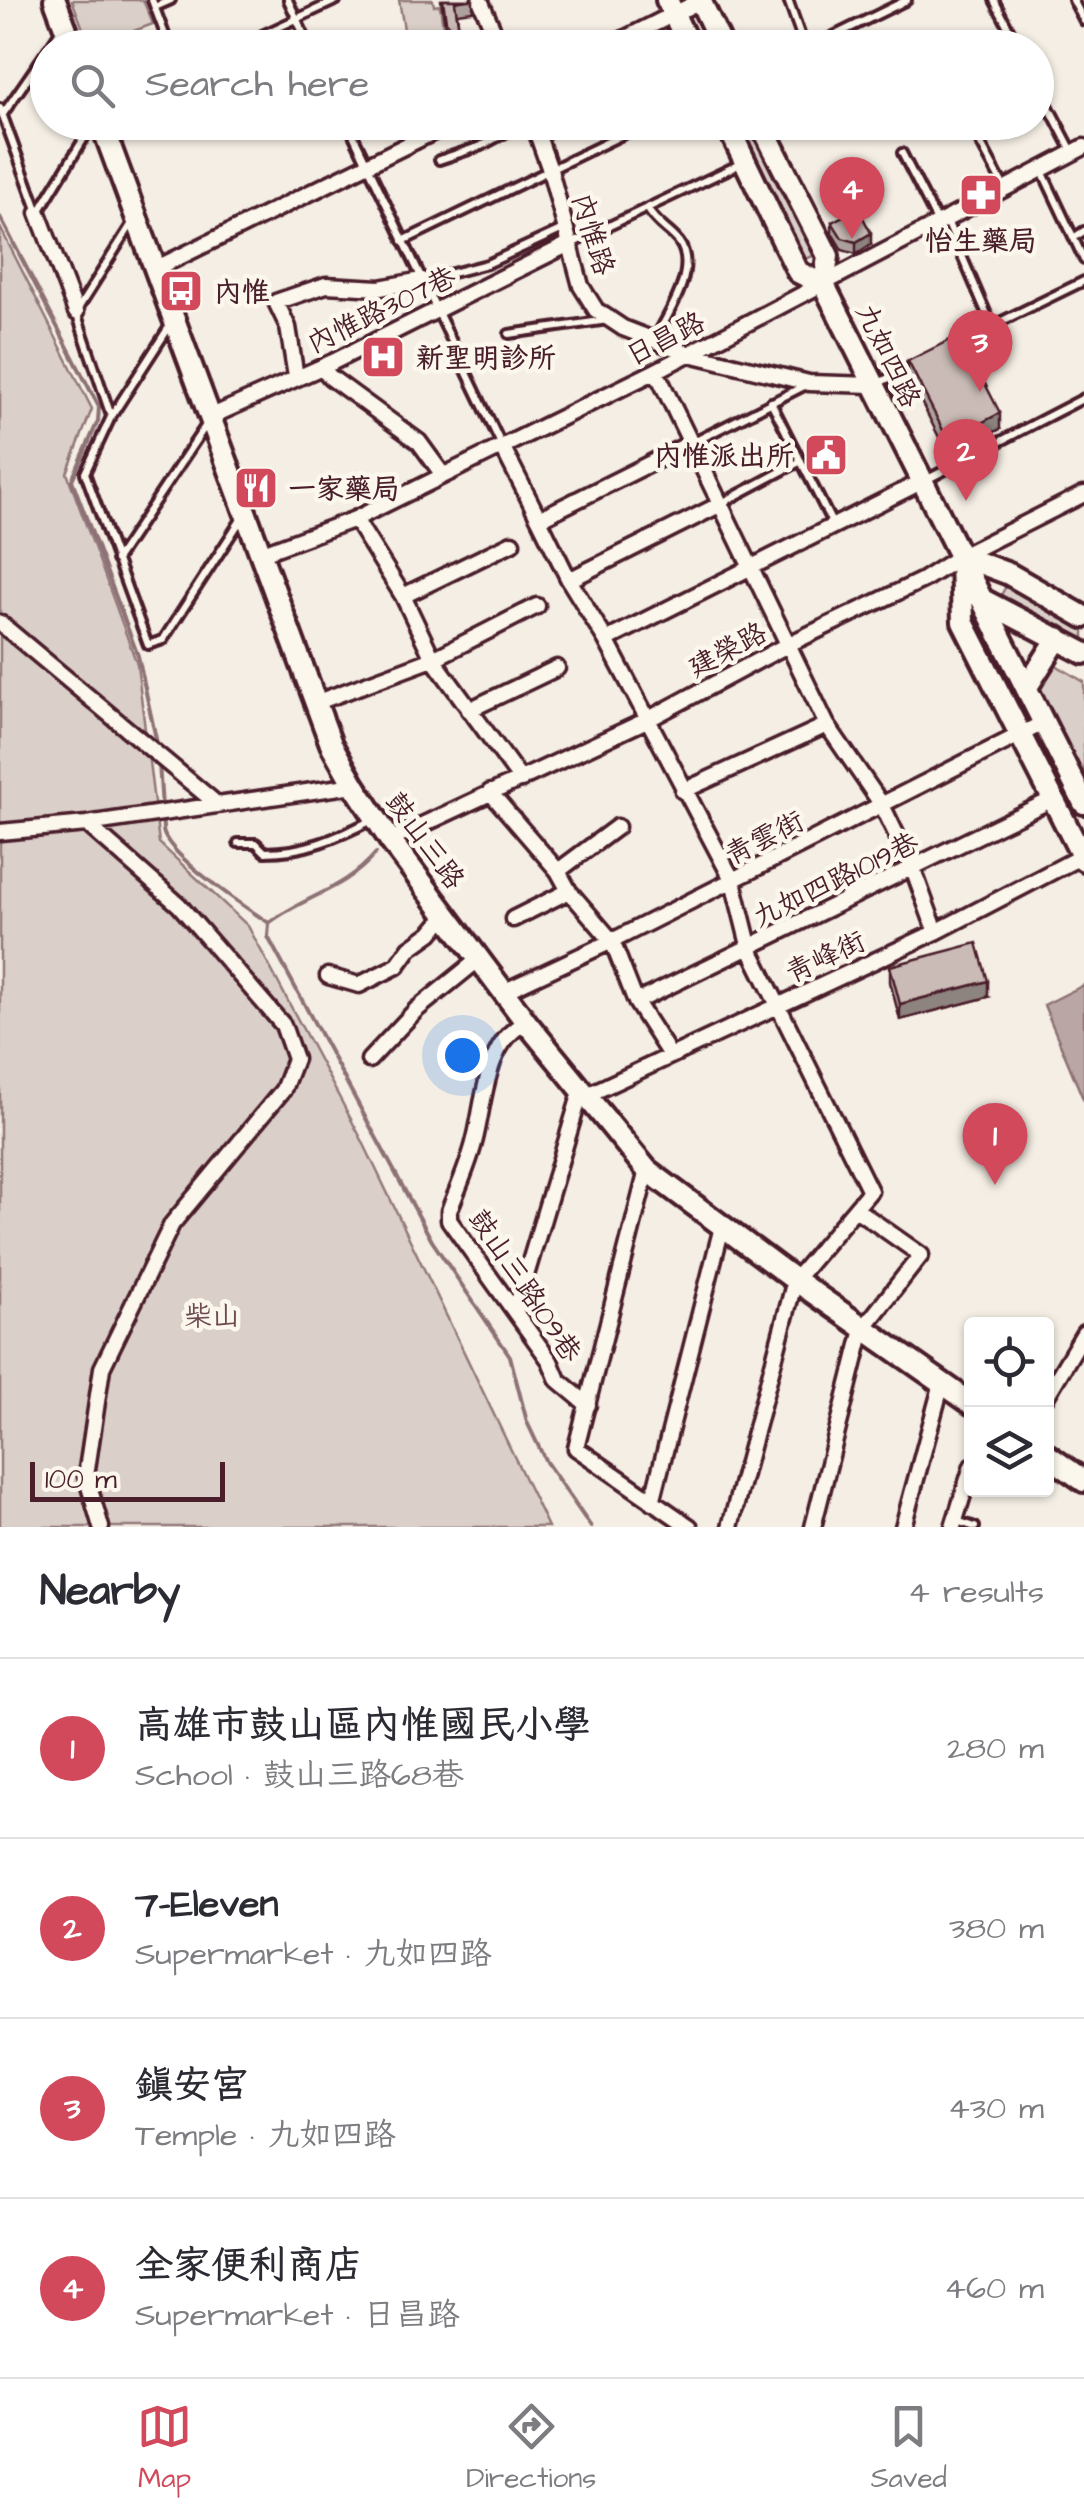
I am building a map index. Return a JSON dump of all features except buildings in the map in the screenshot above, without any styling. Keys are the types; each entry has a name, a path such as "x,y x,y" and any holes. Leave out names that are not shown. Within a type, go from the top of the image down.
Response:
{"street":[{"path":"55,0 66,30"},
{"path":"480,0 493,30"},
{"path":"634,30 670,7 701,0 715,30"},
{"path":"670,7 681,30"},
{"name":"鼓山三路","path":"105,140 137,215 331,744 390,840 526,1022 647,1170 964,1398"},
{"path":"156,269 418,140"},
{"name":"內惟路","path":"538,140 550,170 581,286 596,310 609,320 690,354 809,383 873,386"},
{"name":"九如四路","path":"735,140 798,272 824,285"},
{"name":"九如四路","path":"769,140 828,256 824,285 1084,803"},
{"name":"日昌路","path":"260,554 355,518 656,371 1078,150"},
{"path":"38,214 76,312"},
{"name":"內惟路307巷","path":"212,416 436,312 570,244"},
{"path":"296,377 288,327 276,302 326,286 380,288 422,280"},
{"path":"322,366 330,377 418,442 443,475"},
{"path":"656,371 827,725 882,805 913,869 936,932"},
{"path":"539,519 691,443"},
{"path":"502,446 569,580 606,640 682,791 733,881 750,949 870,1191 795,1280 730,1527"},
{"path":"606,640 923,482"},
{"name":"建榮路","path":"390,840 648,720 1084,494"},
{"path":"569,580 720,504"},
{"path":"355,518 403,596 434,659 521,780"},
{"path":"403,596 512,542"},
{"path":"961,556 1009,574 1084,617"},
{"name":"九如四路","path":"961,556 963,622 1083,857"},
{"path":"984,600 1084,653"},
{"path":"315,703 434,659 538,606"},
{"path":"0,623 218,805"},
{"path":"1028,688 1058,638"},
{"path":"469,710 558,668"},
{"name":"青雲街","path":"503,992 612,942 1045,722"},
{"path":"682,791 827,725"},
{"path":"0,832 87,824 354,785"},
{"path":"490,792 612,942 636,1002 670,1054"},
{"name":"九如四路1019巷","path":"636,1002 1055,798"},
{"path":"87,824 178,905 283,1025 295,1059 282,1090 172,1224 102,1368 86,1476 100,1527"},
{"path":"558,871 616,827"},
{"name":"青峰街","path":"583,1094 936,932 1083,857"},
{"path":"513,919 569,892"},
{"path":"328,976 359,985 397,966 410,948 446,915"},
{"path":"370,1060 416,1010 479,959"},
{"name":"鼓山三路109巷","path":"526,1022 507,1035 492,1063 474,1146 449,1210 449,1220 550,1361 558,1380 588,1405"},
{"path":"515,1312 583,1094"},
{"path":"647,1170 576,1448 690,1527"},
{"path":"813,1527 863,1329 920,1255 857,1210"},
{"path":"652,1502 722,1227"},
{"path":"1054,1384 1084,1333"},
{"path":"903,1527 942,1383"},
{"path":"1054,1460 1084,1481"},
{"path":"954,1524 964,1492"}],"lane":[{"path":"163,30 153,4 170,0"},
{"path":"288,0 302,30"},
{"path":"272,30 337,0"},
{"path":"788,0 800,30"},
{"path":"844,30 907,0"},
{"path":"994,0 1009,30"},
{"path":"1073,0 1084,21"},
{"path":"60,30 64,24"},
{"path":"30,73 1,112 38,214"},
{"path":"1054,111 1078,150"},
{"path":"38,214 85,140"},
{"path":"355,140 502,446"},
{"path":"439,160 493,140"},
{"path":"403,241 611,140"},
{"path":"979,140 1004,188"},
{"path":"902,153 942,222 992,326"},
{"path":"570,244 745,162"},
{"path":"1040,168 1084,260"},
{"path":"647,208 658,226 675,237 686,252 686,266 674,302 654,341"},
{"path":"111,417 76,312 137,215"},
{"path":"422,280 487,264 564,229"},
{"path":"1074,236 1084,231"},
{"path":"947,348 1084,281"},
{"path":"174,318 111,417 85,473 148,645 163,640 246,513"},
{"path":"509,334 609,320"},
{"path":"873,386 917,363"},
{"path":"691,443 809,383"},
{"path":"923,482 1084,398"},
{"path":"771,402 834,527"},
{"path":"116,561 212,416"},
{"path":"720,504 801,461"},
{"path":"238,843 256,844 264,852 290,851 329,842 376,818"},
{"path":"954,1524 975,1527"}],"green space":[{"path":"72,0 143,0 153,24 137,30 83,30"},
{"path":"399,0 433,0 434,6 440,5 443,30 404,30"},
{"path":"741,140 759,140 817,254 802,261"},
{"name":"柴山","path":"0,227 92,409 67,473 137,664 159,843 248,926 362,1140 548,1527 0,1527"},
{"path":"1009,581 1084,624 1084,646 1000,597"},
{"path":"1051,662 1084,682 1084,784 1037,686"}],"shaded area":[{"path":"1084,985 1084,1101 1044,1005"}],"waterway":[{"path":"0,217 99,407 98,421 72,480 138,656 158,748"},
{"path":"159,763 162,808"},
{"path":"163,817 164,834 181,857 269,923 268,937 432,1241 510,1356 527,1422 546,1462 591,1527"},
{"path":"269,923 351,876 376,853"}],"place":[{"name":"怡生藥局","path":"981,195"},
{"name":"全家便利商店","path":"852,239"},
{"name":"內惟","path":"181,291"},
{"name":"新聖明診所","path":"383,357"},
{"name":"鎮安宮","path":"980,392"},
{"name":"內惟派出所","path":"826,455"},
{"name":"一家藥局","path":"256,488"},
{"name":"7-Eleven","path":"966,501"},
{"name":"高雄市鼓山區內惟國民小學","path":"995,1185"}]}
